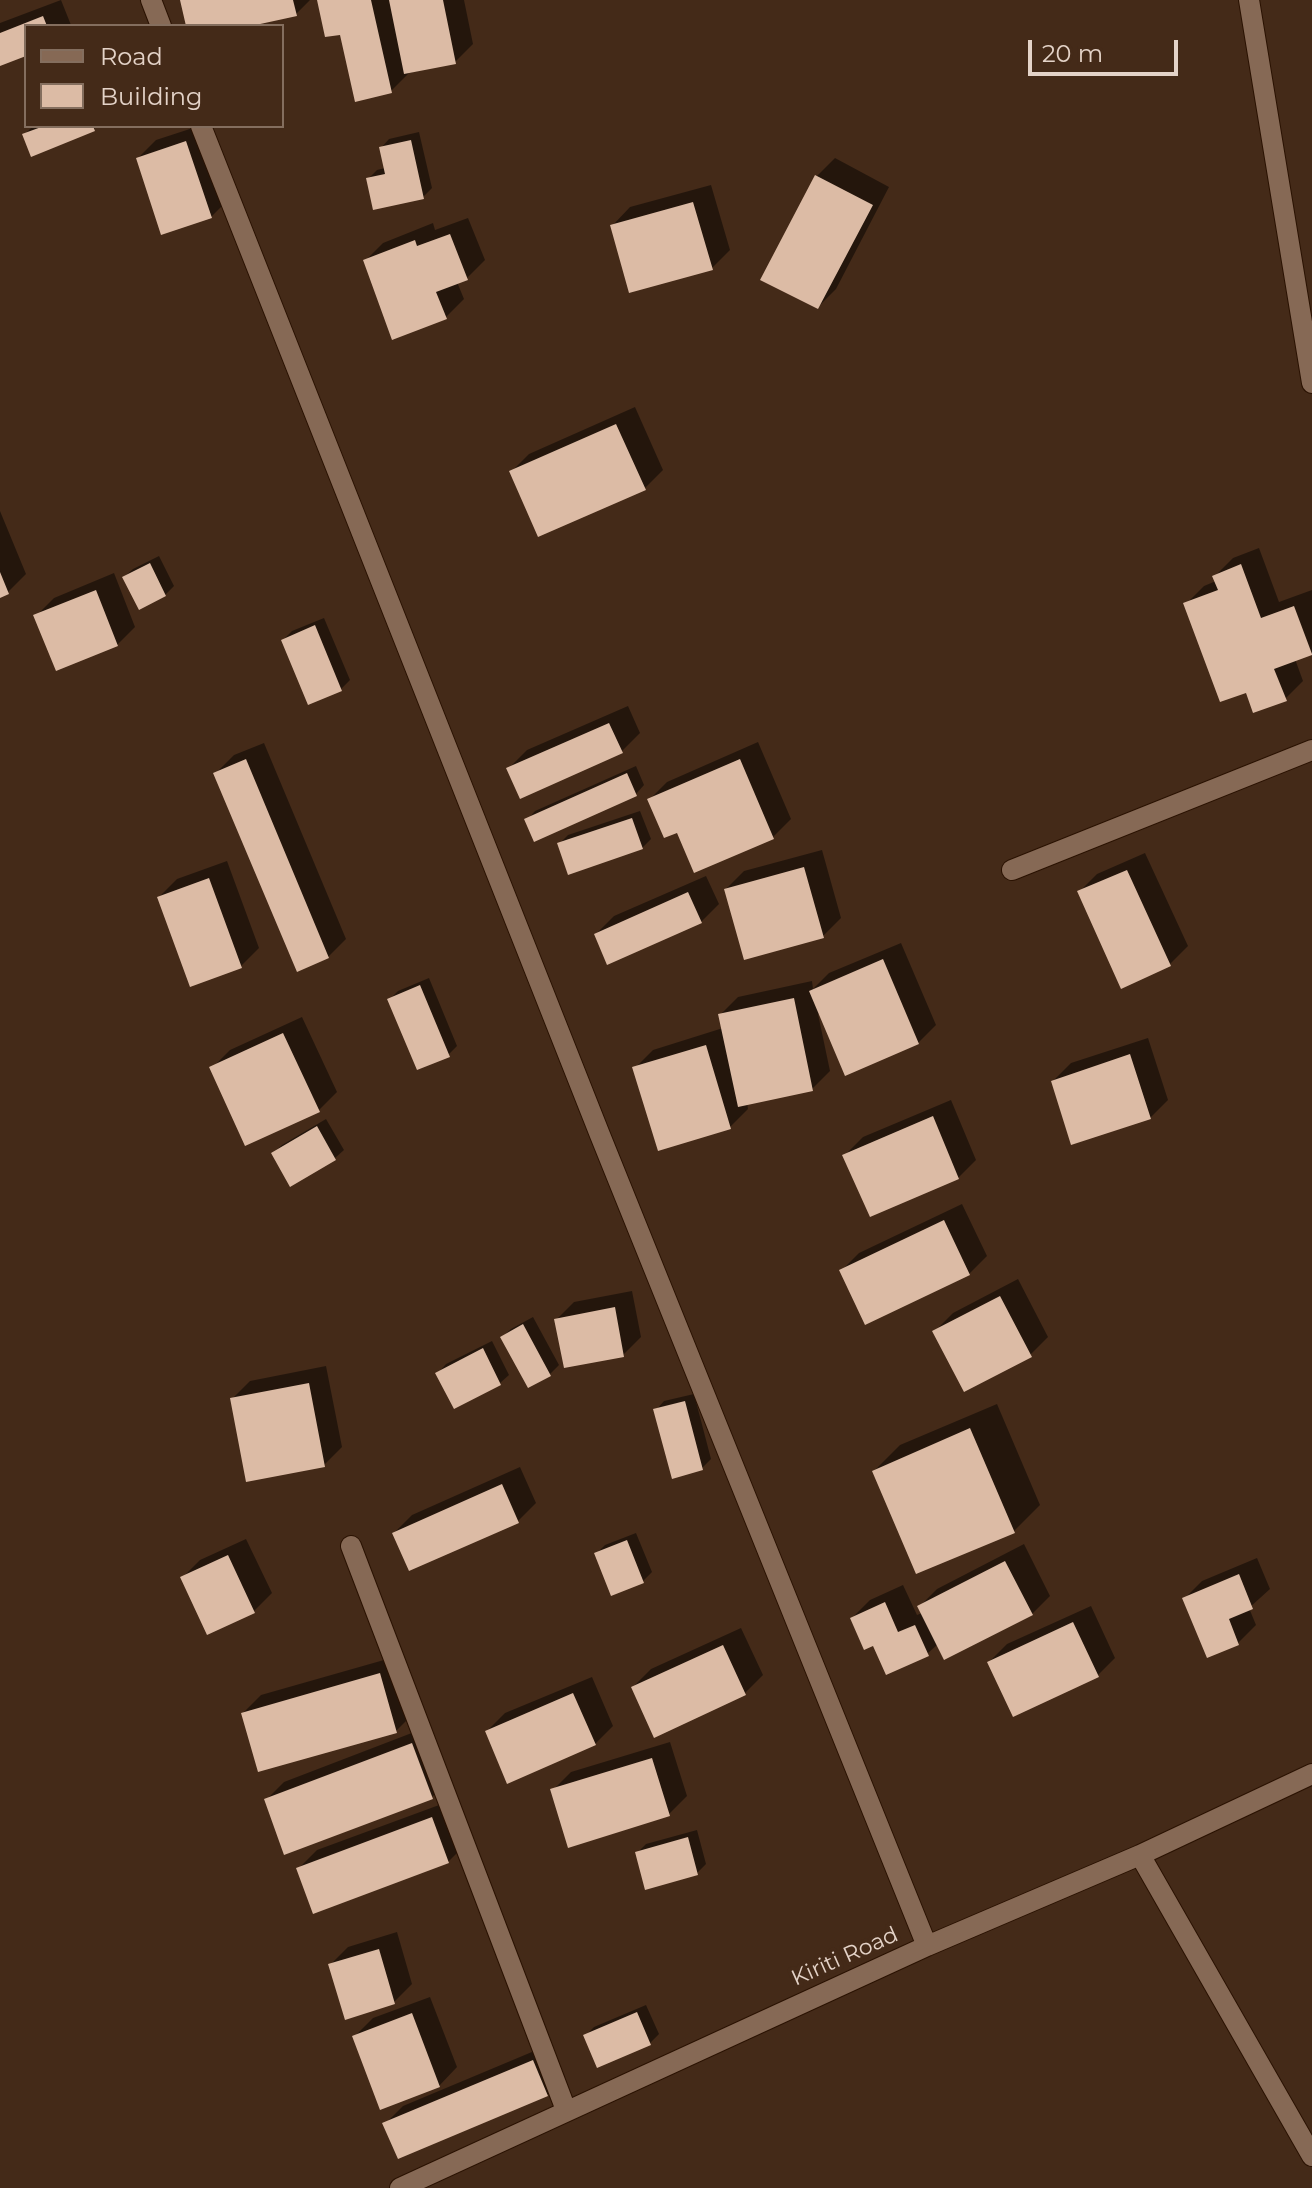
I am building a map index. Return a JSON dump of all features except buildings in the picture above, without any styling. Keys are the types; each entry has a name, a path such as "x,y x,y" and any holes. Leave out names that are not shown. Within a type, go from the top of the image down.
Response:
{"street":[{"path":"151,0 160,24"},
{"path":"1249,0 1312,383"},
{"path":"202,128 606,1150 927,1946"},
{"path":"1012,870 1312,750"},
{"path":"351,1546 566,2110"},
{"name":"Kiriti Road","path":"400,2188 927,1946 1140,1855 1312,1774"},
{"path":"1140,1855 1312,2156"}]}
